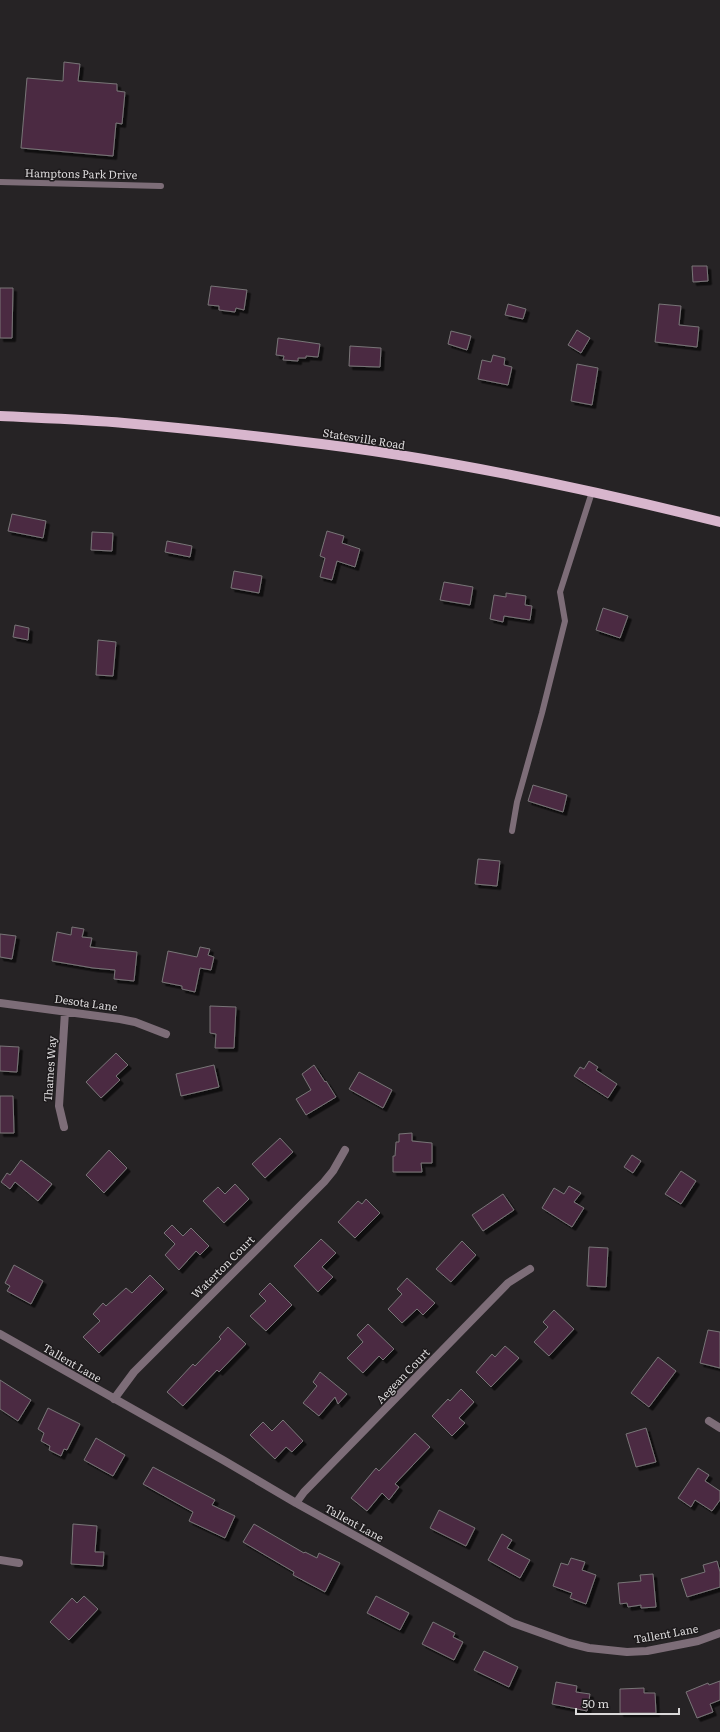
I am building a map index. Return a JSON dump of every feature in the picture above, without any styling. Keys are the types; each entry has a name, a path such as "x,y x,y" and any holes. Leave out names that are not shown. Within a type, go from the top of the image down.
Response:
{"main road":[{"name":"Statesville Road","path":"0,416 123,423 297,441 453,464 592,492 720,522"}],"street":[{"name":"Desota Lane","path":"0,1003 120,1019 135,1022 166,1034"},
{"name":"Thames Way","path":"64,1128 58,1106 65,1012"},
{"name":"Waterton Court","path":"114,1399 134,1372 324,1182 333,1171 345,1150"},
{"name":"Aegean Court","path":"296,1503 304,1492 508,1283 530,1269"},
{"name":"Tallent Lane","path":"0,1334 296,1503 513,1623 569,1643 597,1649 627,1652 647,1651 698,1641 720,1633"},
{"path":"709,1421 720,1428"},
{"path":"0,1560 19,1563"}],"lane":[{"name":"Hamptons Park Drive","path":"0,182 161,186"},
{"path":"512,831 517,802 542,713 565,621 560,592 592,492"}],"building":[{"path":"64,62 80,64 78,81 117,84 117,91 125,92 122,124 116,123 113,156 21,148 27,78 63,81"},
{"path":"692,266 707,266 708,281 693,282"},
{"path":"211,286 247,290 244,310 236,308 235,312 219,310 219,306 208,305"},
{"path":"0,288 13,288 12,338 0,338"},
{"path":"508,304 526,309 523,319 505,315"},
{"path":"659,304 681,306 679,325 699,327 697,347 655,342"},
{"path":"577,330 590,338 581,353 568,345"},
{"path":"451,331 471,336 467,350 448,344"},
{"path":"278,338 320,344 318,357 306,356 306,358 298,358 298,361 283,360 284,356 276,355"},
{"path":"350,346 381,348 380,367 349,366"},
{"path":"493,355 505,358 504,365 512,367 508,385 478,379 482,360 491,362"},
{"path":"577,364 598,368 592,405 571,401"},
{"path":"12,514 46,521 43,538 8,531"},
{"path":"327,531 344,536 342,543 360,549 355,567 337,561 332,580 320,577 325,558 320,556"},
{"path":"92,532 113,533 112,551 91,550"},
{"path":"167,541 192,546 190,557 165,552"},
{"path":"234,571 262,576 259,593 231,588"},
{"path":"444,582 473,587 470,605 440,600"},
{"path":"506,593 526,596 525,605 532,606 530,620 504,616 503,622 490,619 494,595 506,597"},
{"path":"603,608 628,616 620,638 596,630"},
{"path":"15,625 29,628 28,640 13,637"},
{"path":"98,640 116,642 113,676 96,675"},
{"path":"533,785 567,795 563,812 528,801"},
{"path":"478,859 500,861 497,886 475,884"},
{"path":"72,927 84,929 82,937 92,938 90,947 137,952 134,981 114,979 115,970 52,961 57,932 71,935"},
{"path":"0,934 16,936 12,959 0,957"},
{"path":"200,947 210,949 208,955 214,957 211,970 200,968 195,992 182,989 182,986 162,982 168,951 197,957"},
{"path":"210,1006 236,1007 234,1048 215,1048 216,1034 210,1033"},
{"path":"0,1046 19,1047 17,1072 0,1071"},
{"path":"116,1053 128,1065 116,1076 120,1080 101,1098 86,1082"},
{"path":"589,1061 598,1067 596,1070 617,1084 608,1098 574,1076 580,1067 584,1069"},
{"path":"214,1065 219,1087 181,1096 176,1074"},
{"path":"314,1065 336,1097 306,1115 296,1099 311,1090 302,1074"},
{"path":"359,1072 392,1090 383,1108 349,1089"},
{"path":"0,1096 13,1096 14,1133 0,1133"},
{"path":"412,1133 412,1141 432,1143 432,1163 421,1163 422,1172 393,1172 393,1156 395,1156 396,1142 399,1142 399,1134"},
{"path":"280,1138 293,1152 265,1178 252,1164"},
{"path":"109,1150 127,1168 104,1193 86,1175"},
{"path":"632,1155 641,1161 633,1173 624,1167"},
{"path":"21,1160 52,1184 38,1201 15,1182 10,1189 1,1182 7,1173 10,1175"},
{"path":"681,1171 696,1181 681,1204 665,1194"},
{"path":"235,1184 249,1199 224,1223 203,1201 218,1187 225,1194"},
{"path":"569,1186 581,1193 574,1202 584,1208 572,1227 542,1208 554,1188 564,1194"},
{"path":"503,1194 514,1210 483,1231 472,1215"},
{"path":"366,1199 380,1213 355,1238 338,1222 358,1201 362,1204"},
{"path":"172,1225 183,1236 191,1228 209,1246 200,1255 196,1251 179,1270 165,1255 175,1244 164,1233"},
{"path":"321,1239 336,1253 322,1267 333,1277 318,1292 294,1266"},
{"path":"462,1241 476,1255 451,1282 436,1269"},
{"path":"589,1247 608,1248 606,1287 587,1286"},
{"path":"14,1265 43,1281 31,1304 7,1291 10,1286 5,1283"},
{"path":"150,1275 164,1289 99,1353 83,1337 100,1321 93,1314 103,1303 106,1306 126,1288 132,1293"},
{"path":"407,1278 435,1303 423,1315 417,1309 402,1323 388,1309 402,1294 397,1289"},
{"path":"270,1283 292,1305 266,1331 250,1316 266,1301 259,1294"},
{"path":"554,1310 574,1329 549,1356 534,1342 548,1327 543,1322"},
{"path":"368,1324 394,1349 383,1360 379,1356 363,1373 347,1358 363,1342 357,1335"},
{"path":"228,1327 246,1344 219,1372 217,1370 183,1406 167,1392 193,1364 195,1366 221,1339 219,1337"},
{"path":"708,1330 720,1332 720,1368 700,1363"},
{"path":"505,1346 519,1358 491,1387 476,1372 492,1354 495,1357"},
{"path":"658,1357 676,1371 649,1407 631,1393"},
{"path":"320,1372 347,1394 338,1404 335,1397 319,1416 303,1403 317,1386 313,1382"},
{"path":"0,1380 31,1400 18,1421 0,1409"},
{"path":"461,1389 474,1402 459,1418 465,1423 452,1436 432,1416 448,1399 450,1401"},
{"path":"48,1408 80,1424 67,1450 64,1449 61,1456 49,1450 50,1446 41,1441 44,1433 38,1429"},
{"path":"283,1420 303,1441 292,1452 286,1447 275,1459 250,1435 263,1422 272,1431"},
{"path":"646,1428 656,1462 636,1467 626,1434"},
{"path":"415,1433 430,1447 395,1484 399,1487 389,1500 382,1493 367,1511 351,1498 376,1468 379,1471"},
{"path":"96,1438 125,1455 113,1476 84,1460"},
{"path":"153,1467 215,1500 212,1505 235,1516 225,1538 189,1521 193,1512 143,1484"},
{"path":"698,1468 709,1475 705,1481 720,1491 720,1500 712,1511 695,1500 691,1507 678,1498"},
{"path":"439,1510 475,1528 466,1546 430,1528"},
{"path":"73,1524 97,1526 95,1552 104,1552 103,1566 71,1564"},
{"path":"254,1524 304,1553 305,1552 317,1558 319,1553 340,1563 325,1592 293,1575 294,1572 243,1542"},
{"path":"502,1534 512,1540 507,1548 530,1560 520,1578 488,1560"},
{"path":"571,1558 585,1562 582,1570 596,1575 586,1604 570,1598 572,1593 553,1586 561,1563 568,1565"},
{"path":"717,1561 720,1572 720,1587 687,1597 681,1579 705,1572 703,1565"},
{"path":"653,1574 656,1607 641,1608 641,1605 628,1607 627,1603 620,1604 618,1583 641,1581 640,1575"},
{"path":"84,1596 98,1609 69,1640 50,1622 72,1598 77,1603"},
{"path":"376,1596 409,1613 400,1630 367,1613"},
{"path":"433,1622 455,1633 453,1637 463,1642 454,1660 422,1644"},
{"path":"484,1651 518,1667 509,1687 474,1670"},
{"path":"720,1681 720,1700 710,1704 713,1712 697,1718 686,1692 708,1683 709,1685"},
{"path":"556,1682 577,1686 576,1692 590,1694 587,1711 552,1704"},
{"path":"644,1688 644,1693 655,1693 656,1713 620,1713 620,1689"}]}
